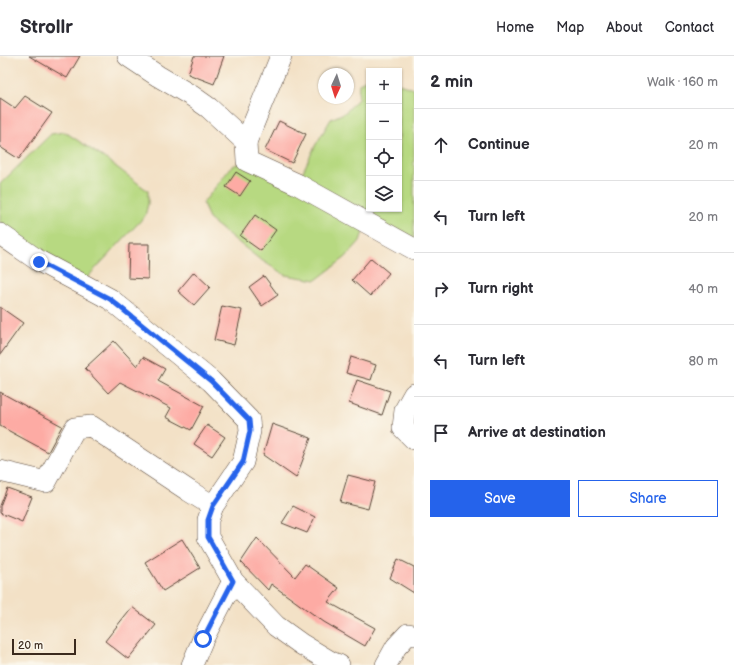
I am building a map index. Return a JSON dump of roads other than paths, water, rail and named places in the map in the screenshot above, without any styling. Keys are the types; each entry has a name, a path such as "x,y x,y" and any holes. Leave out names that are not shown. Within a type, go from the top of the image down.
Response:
{"street":[{"path":"128,56 209,108 246,142"},
{"path":"281,56 246,142 247,161 297,184 414,249"},
{"path":"0,234 39,262 110,299 211,381 249,420 250,431 243,462 213,506 208,520 208,537 233,581 276,626 301,644 331,662 339,665"},
{"path":"414,394 405,410 403,428 414,439"},
{"path":"0,471 46,482 75,428 91,426 213,506"},
{"path":"192,665 203,639 233,581"},
{"path":"386,665 396,647 408,634 414,635"}]}
